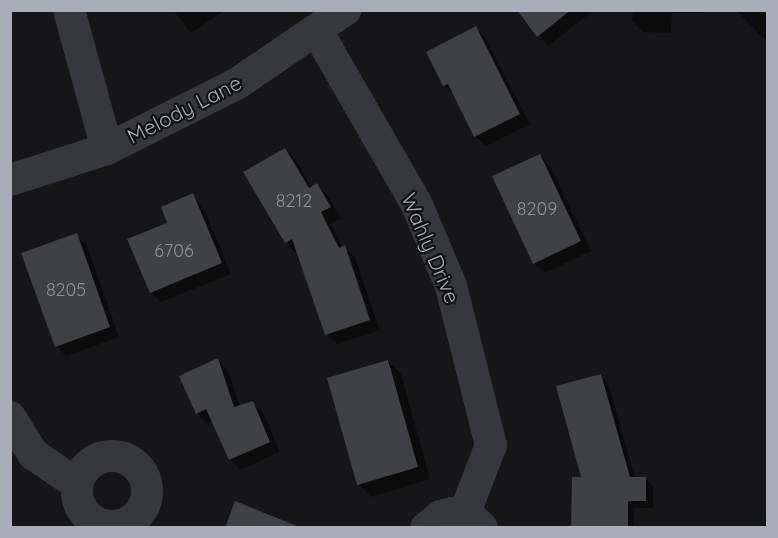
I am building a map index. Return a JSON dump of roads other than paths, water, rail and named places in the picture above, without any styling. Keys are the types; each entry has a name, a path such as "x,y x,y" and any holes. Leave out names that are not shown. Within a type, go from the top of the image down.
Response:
{"street":[{"path":"69,10 107,149"},
{"name":"Melody Lane","path":"10,180 107,149 238,83 345,10"},
{"name":"Wahly Drive","path":"317,31 417,205 451,286 492,445 473,521 452,513 441,516 426,528"},
{"path":"10,417 33,454 77,484"}]}
